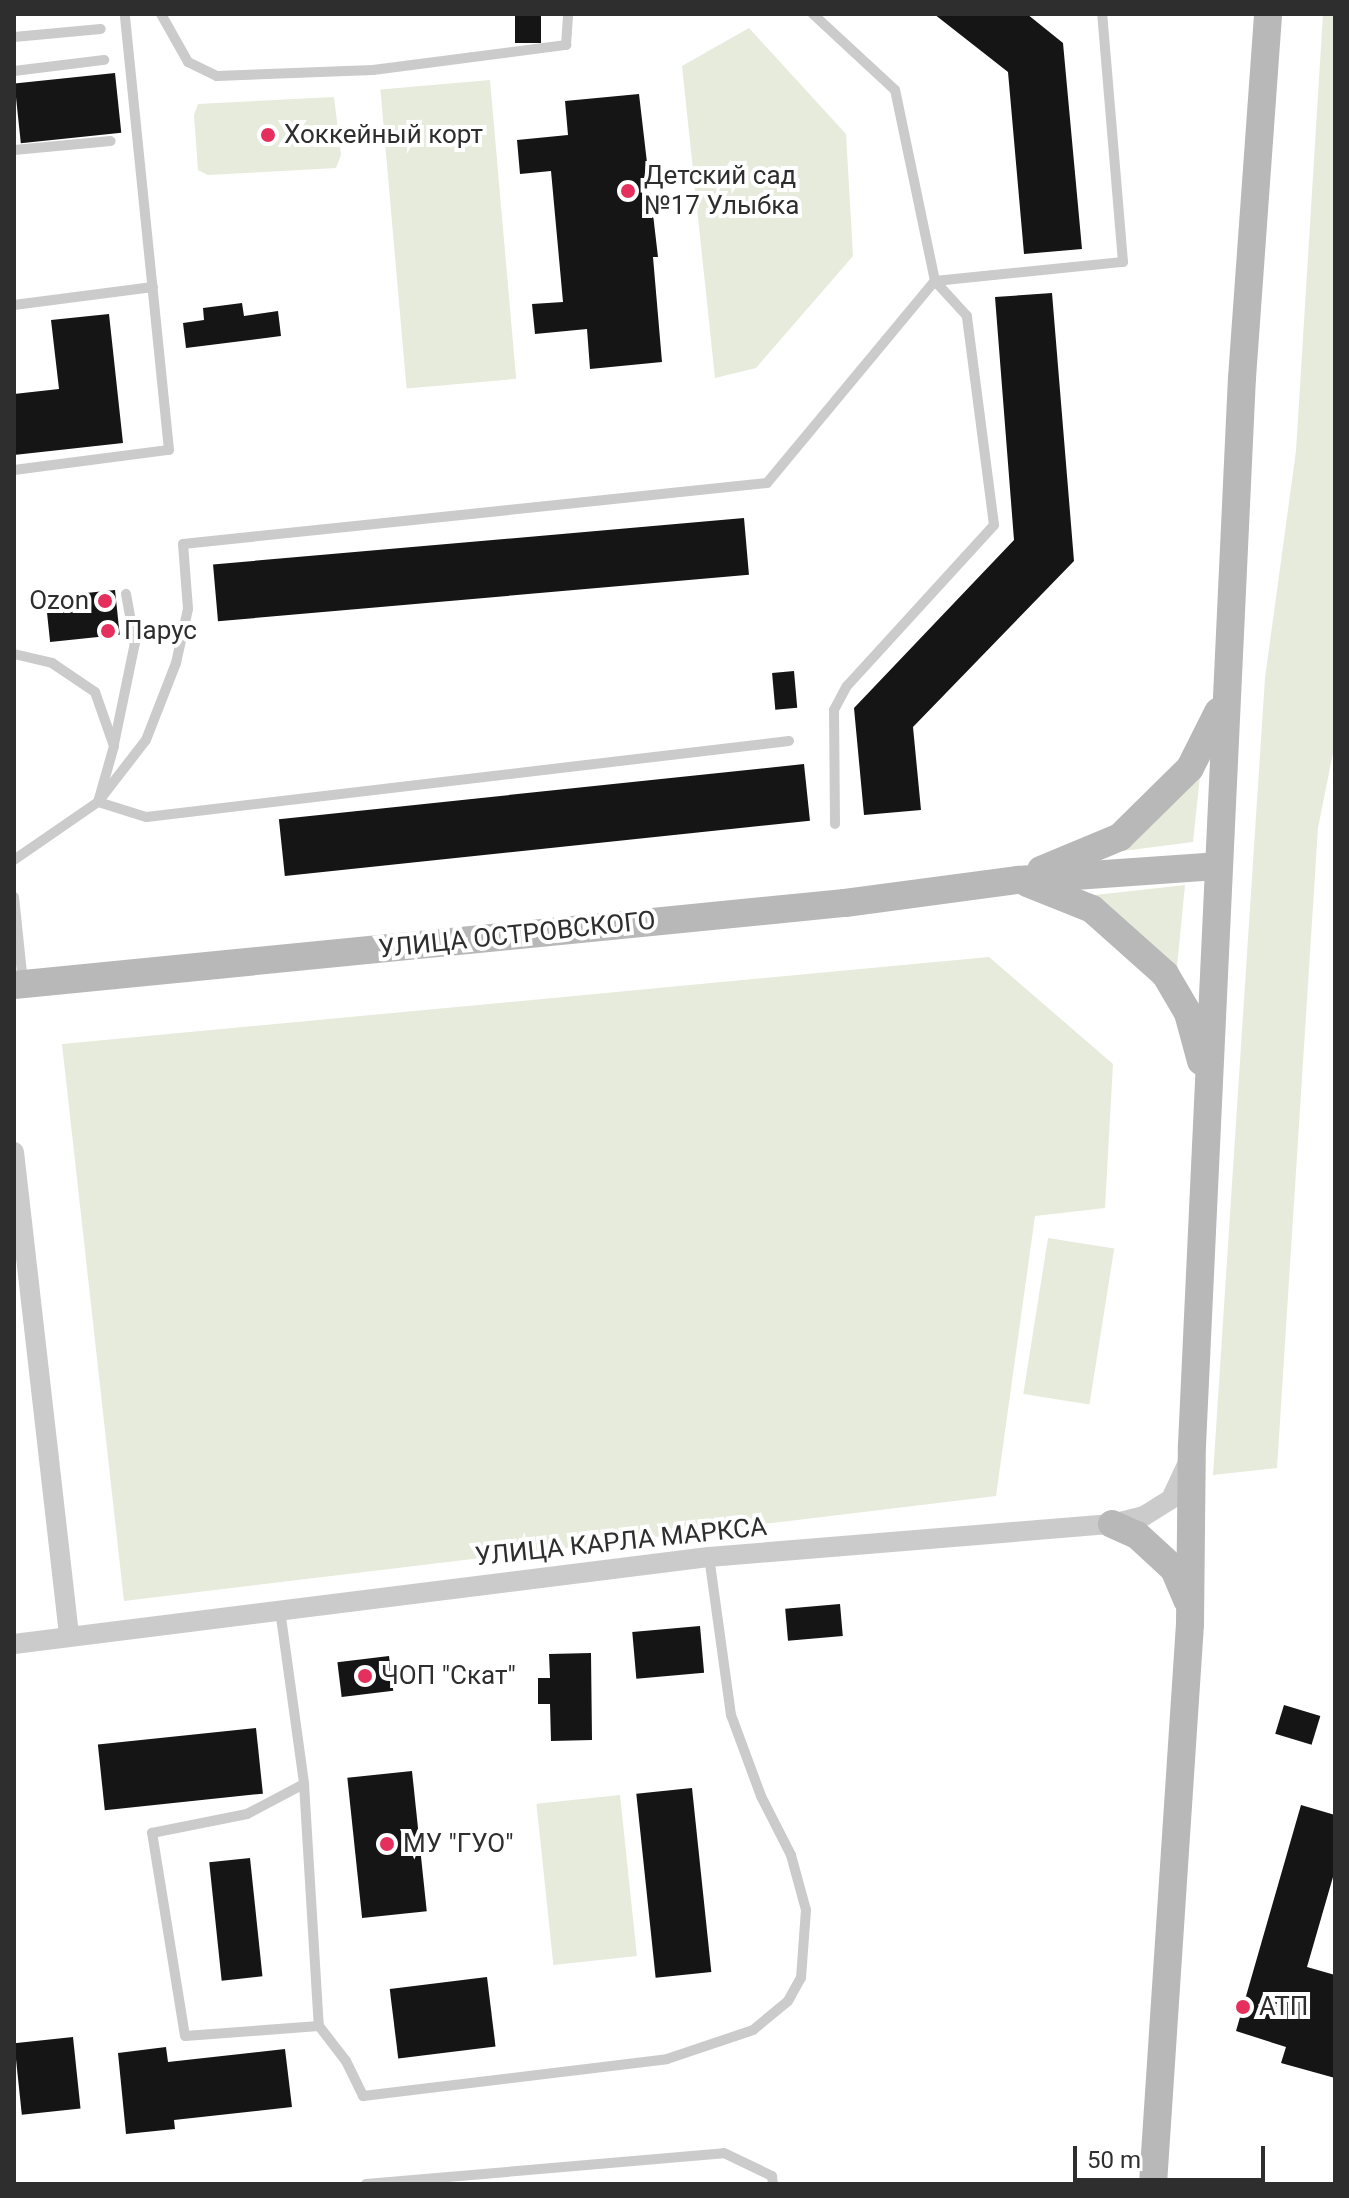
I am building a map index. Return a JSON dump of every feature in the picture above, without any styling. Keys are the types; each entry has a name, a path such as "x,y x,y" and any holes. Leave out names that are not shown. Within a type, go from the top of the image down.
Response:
{"main road":[{"path":"1260,14 1262,59"},
{"path":"1153,2184 1190,1624 1192,1445 1217,866 1262,59 1268,14"},
{"path":"1018,880 1120,837 1190,768 1209,736 1227,688"},
{"path":"1018,880 1217,866"},
{"path":"1018,880 1092,909 1165,974 1188,1013 1208,1086"},
{"name":"УЛИЦА ОСТРОВСКОГО","path":"18,984 845,903 1018,880"},
{"path":"1112,1524 1137,1535 1174,1569 1186,1589 1190,1624"}],"street":[{"path":"14,1152 69,1637"},
{"name":"УЛИЦА КАРЛА МАРКСА","path":"14,1644 280,1608 709,1557 1112,1524 1144,1516 1171,1499 1184,1482 1192,1445"}],"lane":[{"path":"14,470 169,450 125,14"},
{"path":"161,14 188,62 217,76 373,70 566,45 568,14"},
{"path":"813,14 895,90 935,281 967,316 994,525 847,686 834,710 835,824"},
{"path":"14,860 98,802 146,740 176,663 188,609 183,544 767,483 935,281 1123,262 1102,14"},
{"path":"14,37 101,29"},
{"path":"14,71 104,60"},
{"path":"14,150 111,141"},
{"path":"14,305 153,287"},
{"path":"98,802 114,746 135,643 126,594"},
{"path":"14,654 52,663 95,692 114,746"},
{"path":"98,802 146,817 789,741"},
{"path":"14,897 18,984"},
{"path":"280,1608 304,1784 319,2026 346,2061 363,2096 667,2059 753,2030 788,2001 801,1978 806,1910 791,1855 761,1796 731,1715 709,1557"},
{"path":"304,1784 247,1814 152,1833 185,2036 319,2026"},
{"path":"366,2184 724,2153 772,2176 773,2184"}],"shaded area":[{"path":"1323,14 1335,14 1335,743 1318,828 1277,1468 1213,1475 1265,678 1296,451"},
{"path":"749,28 846,134 853,256 756,368 715,378 682,66"},
{"path":"490,80 516,379 407,388 380,90"},
{"name":"Хоккейный корт","path":"334,97 341,155 336,168 208,175 198,170 194,115 198,104"},
{"path":"1200,776 1193,842 1115,852"},
{"path":"1185,885 1177,967 1095,895"},
{"path":"989,957 1113,1064 1105,1208 1035,1216 996,1496 124,1601 62,1044"},
{"path":"1048,1238 1114,1248 1089,1405 1023,1394"},
{"path":"620,1795 637,1956 553,1965 536,1804"}],"building":[{"path":"515,14 541,14 541,43 515,43"},
{"path":"934,14 1027,14 1063,43 1082,249 1024,254 1008,72"},
{"path":"115,73 121,133 21,143 15,84"},
{"path":"639,94 658,257 653,257 662,362 590,369 587,329 535,334 532,304 563,302 551,171 520,174 517,140 568,135 565,101"},
{"path":"1052,293 1074,561 913,727 921,810 864,815 854,708 1014,540 995,297"},
{"path":"242,303 244,316 278,311 281,336 186,348 183,323 204,320 203,308"},
{"path":"109,314 123,443 14,455 14,394 59,389 51,320"},
{"path":"744,518 749,575 218,621 213,564"},
{"path":"115,590 120,635 50,642 45,597"},
{"path":"794,671 797,708 775,710 772,673"},
{"path":"804,764 810,821 285,876 279,819"},
{"path":"840,1604 843,1636 788,1641 785,1609"},
{"path":"700,1626 704,1673 636,1679 632,1632"},
{"path":"591,1653 592,1740 551,1741 550,1704 538,1704 538,1678 550,1678 549,1654"},
{"name":"ЧОП \"Скат\"","path":"389,1656 393,1691 342,1697 337,1662"},
{"path":"1284,1705 1320,1716 1312,1745 1275,1734"},
{"path":"256,1728 263,1794 105,1810 98,1745"},
{"name":"МУ \"ГУО\"","path":"412,1771 427,1911 362,1918 347,1778"},
{"path":"692,1788 711,1972 656,1978 636,1794"},
{"path":"1301,1805 1335,1815 1335,1870 1307,1967 1335,1975 1335,2078 1281,2063 1286,2047 1236,2031"},
{"path":"250,1858 262,1976 222,1981 209,1862"},
{"path":"487,1977 496,2046 398,2058 390,1989"},
{"path":"73,2037 81,2109 22,2115 14,2043"},
{"path":"166,2047 168,2062 285,2049 292,2107 174,2120 175,2129 126,2134 118,2053"}],"place":[{"name":"Хоккейный корт","path":"268,135"},
{"name":"Детский сад №17 Улыбка","path":"628,191"},
{"name":"Ozon","path":"105,601"},
{"name":"Парус","path":"108,631"},
{"name":"ЧОП \"Скат\"","path":"365,1676"},
{"name":"МУ \"ГУО\"","path":"387,1844"},
{"name":"АТП","path":"1243,2007"}]}
